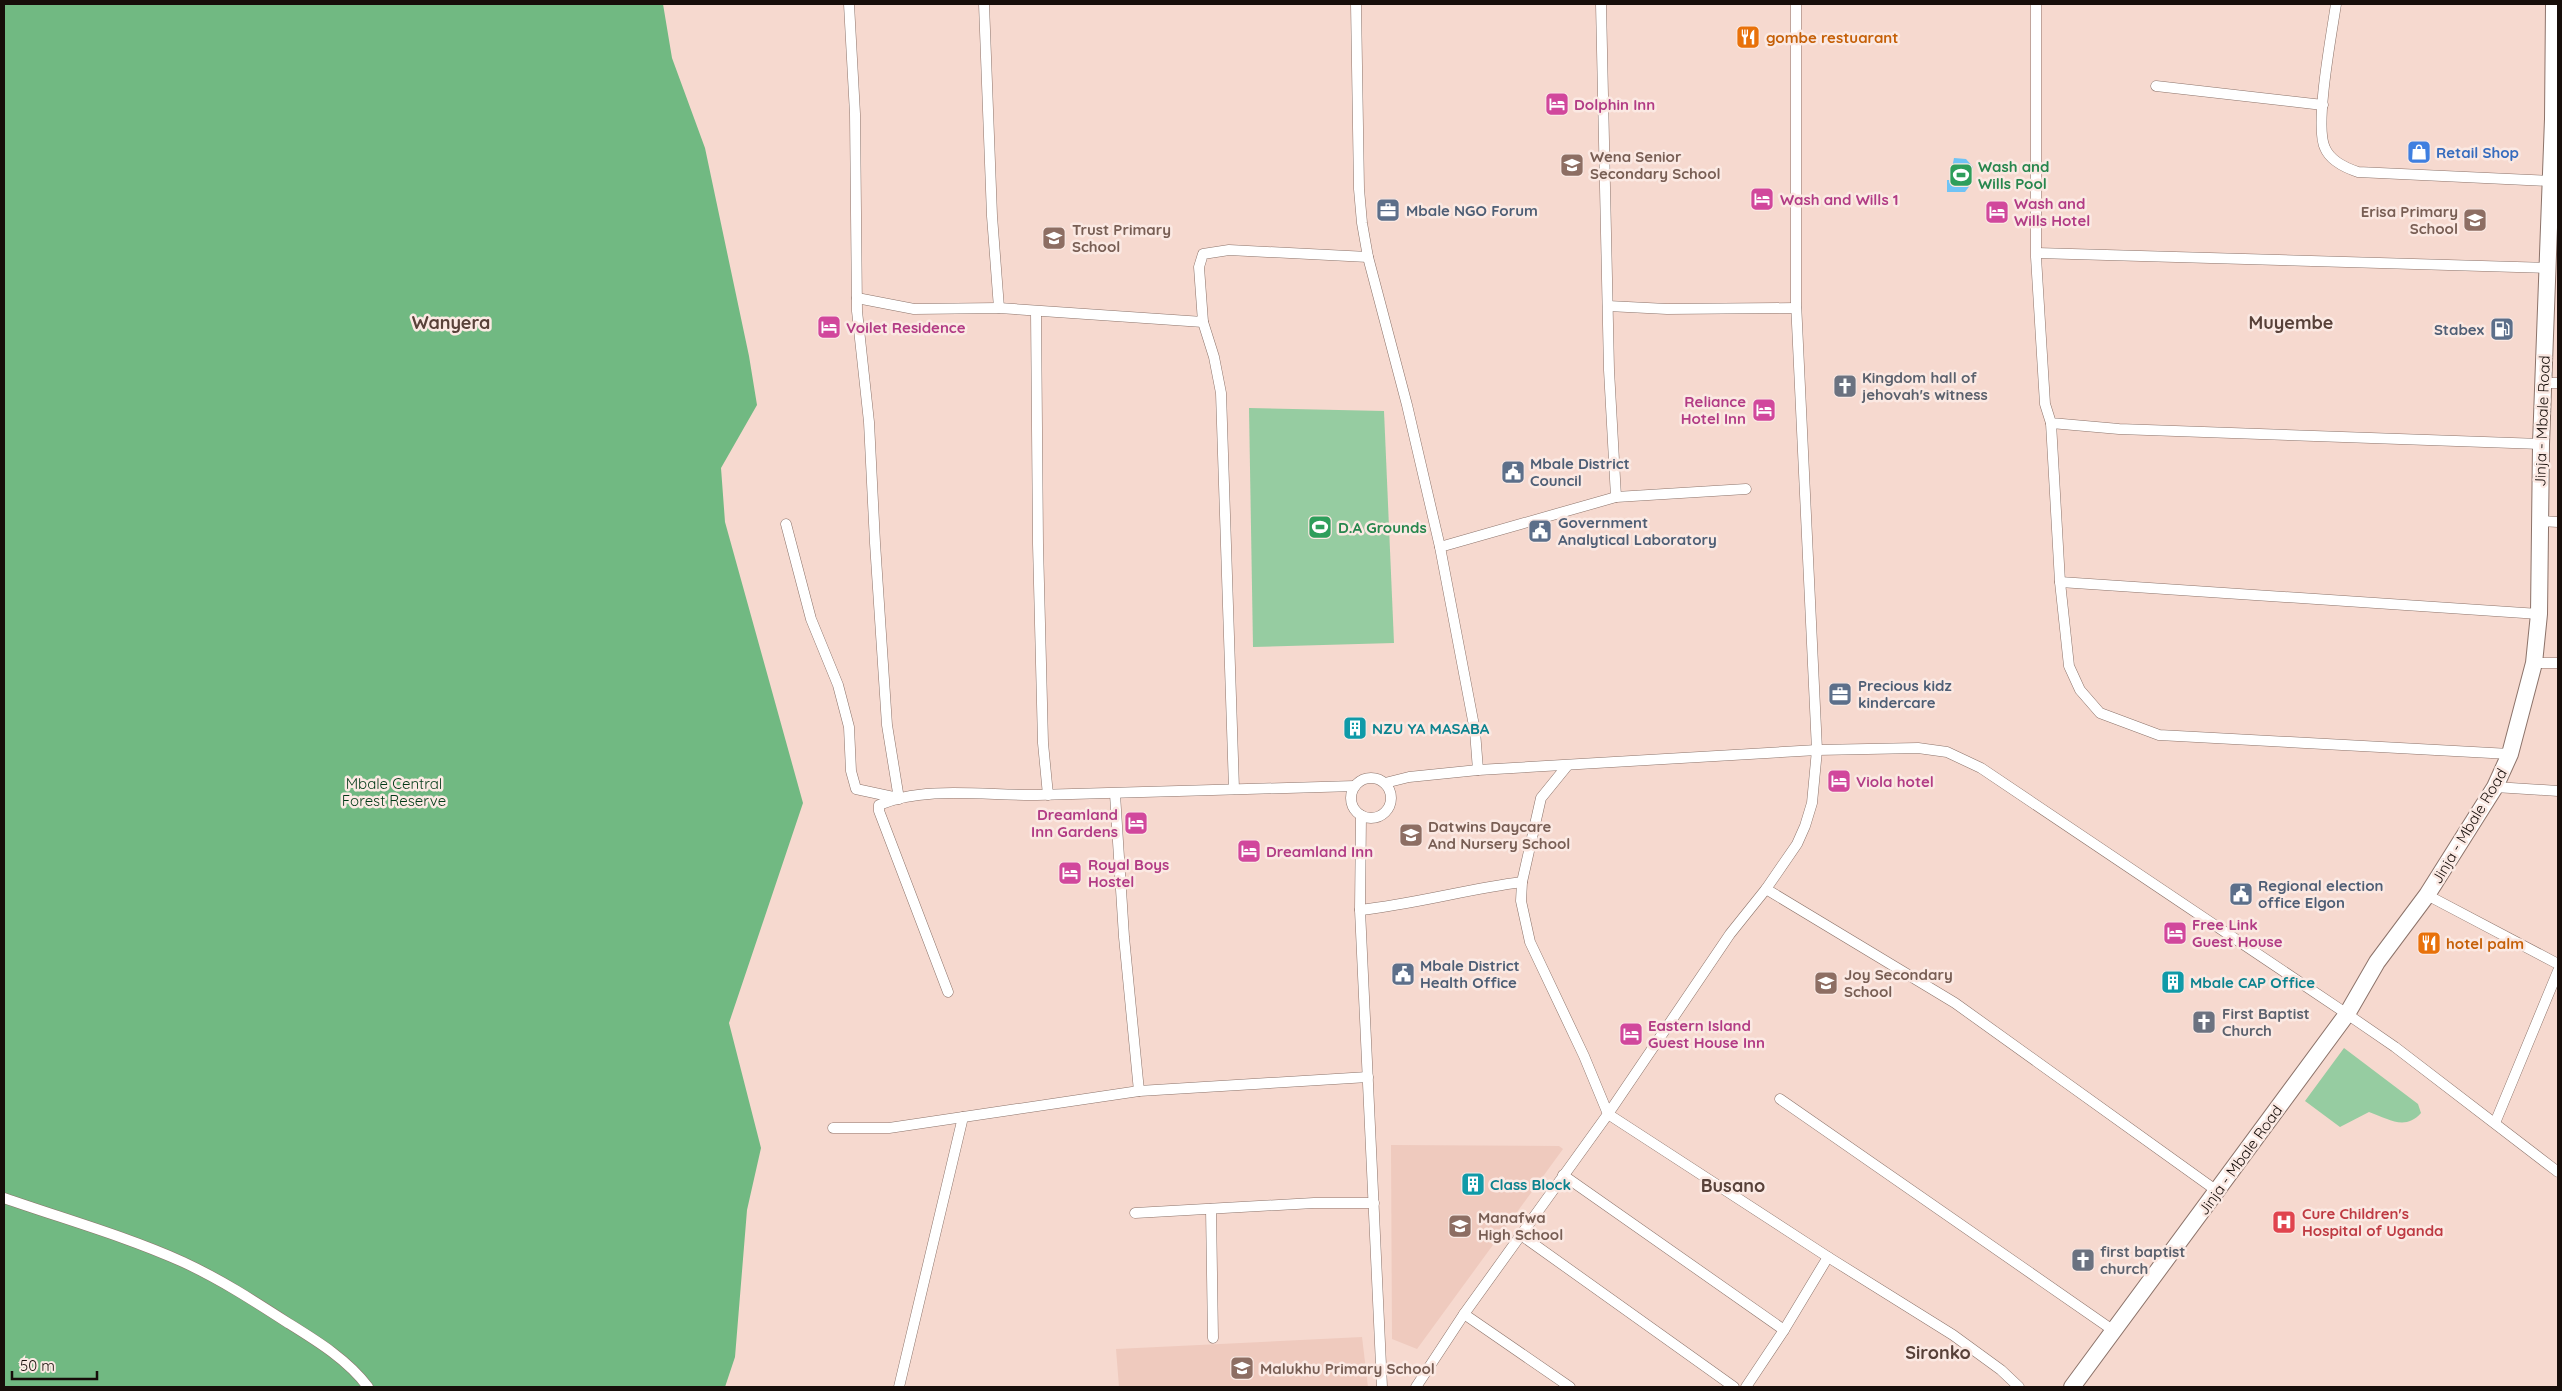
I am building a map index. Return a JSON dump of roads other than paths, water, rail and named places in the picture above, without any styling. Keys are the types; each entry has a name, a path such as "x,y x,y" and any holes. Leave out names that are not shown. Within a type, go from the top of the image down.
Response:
{"main road":[{"name":"Jinja - Mbale Road","path":"2072,1387 2347,1014 2377,962 2427,895 2496,787 2510,754 2534,663 2539,614 2541,444 2551,383 2548,268 2553,243 2550,181 2556,119 2554,4"}],"street":[{"path":"849,4 854,114 857,298 870,422 875,543 887,725 899,799"},
{"path":"984,4 992,216 999,308"},
{"path":"1356,4 1359,189 1368,258 1407,405 1440,547 1474,731 1478,770"},
{"path":"1601,4 1608,306 1616,497"},
{"path":"1416,1387 1464,1314 1608,1114 1730,934 1766,889 1797,844 1805,826 1815,784 1817,750 1796,308 1796,4"},
{"path":"2036,4 2037,253 2045,404 2051,424 2060,582 2069,666 2080,690 2100,713 2159,735 2510,754"},
{"path":"2336,4 2322,105 2323,145 2327,152 2348,168 2358,172 2550,181"},
{"path":"2156,86 2322,105"},
{"path":"1234,789 1221,393 1214,357 1203,322 1199,268 1203,254 1229,250 1368,258"},
{"path":"2037,253 2548,268"},
{"path":"857,298 914,309 999,308 1203,322"},
{"path":"1608,306 1667,309 1796,308"},
{"path":"1036,312 1038,544 1043,744 1048,795"},
{"path":"2051,424 2119,429 2541,444"},
{"path":"1440,547 1616,497 1746,489"},
{"path":"2540,521 2558,522"},
{"path":"786,524 811,619 838,685 848,727 851,771 856,789 899,799"},
{"path":"2060,582 2539,614"},
{"path":"2534,663 2558,663"},
{"path":"1385,783 1409,777 1478,770 1817,750 1918,748 1947,752 1981,768 2395,1046 2558,1172"},
{"path":"1567,766 1541,798 1522,882 1523,912 1530,942 1578,1043 1608,1114 1828,1257 1953,1335 2001,1370 2019,1387"},
{"path":"948,992 879,811 879,805 899,799 937,795 1115,794 1355,786 1366,778 1372,777 1385,783 1391,794 1391,801 1385,812 1373,818 1360,815 1351,798 1355,786"},
{"path":"2496,787 2558,790"},
{"path":"1115,794 1124,937 1139,1091"},
{"path":"1360,815 1360,910 1382,1387"},
{"path":"1360,910 1522,882"},
{"path":"1766,889 1955,1003 2217,1191"},
{"path":"2427,895 2558,964"},
{"path":"2495,1123 2558,971"},
{"path":"833,1128 889,1128 1139,1091 1368,1077"},
{"path":"1780,1099 2114,1331"},
{"path":"899,1387 963,1117"},
{"path":"1563,1175 1784,1330"},
{"path":"4,1198 100,1229 184,1262 241,1292 304,1333 340,1359 368,1387"},
{"path":"1135,1213 1211,1208 1374,1202"},
{"path":"1211,1208 1213,1338"},
{"path":"1522,1235 1734,1387"},
{"path":"1746,1387 1784,1330 1828,1257"},
{"path":"1464,1314 1570,1387"}],"water":[{"name":"Wash and Wills Pool","path":"1954,158 1966,159 1973,167 1969,175 1971,184 1965,192 1947,192 1947,180 1953,180 1952,168"}],"place":[{"name":"gombe restuarant","path":"1748,37"},
{"name":"Dolphin Inn","path":"1557,104"},
{"name":"Retail Shop","path":"2419,152"},
{"name":"Wena Senior Secondary School","path":"1572,165"},
{"name":"Wash and Wills Pool","path":"1961,175"},
{"name":"Wash and Wills 1","path":"1762,199"},
{"name":"Mbale NGO Forum","path":"1388,210"},
{"name":"Wash and Wills Hotel","path":"1997,212"},
{"name":"Erisa Primary School","path":"2475,220"},
{"name":"Trust Primary School","path":"1054,238"},
{"name":"Voilet Residence","path":"829,327"},
{"name":"Stabex","path":"2502,329"},
{"name":"Kingdom hall of jehovah's witness","path":"1845,386"},
{"name":"Reliance Hotel Inn","path":"1764,410"},
{"name":"Mbale District Council","path":"1513,472"},
{"name":"D.A Grounds","path":"1320,527"},
{"name":"Government Analytical Laboratory","path":"1540,531"},
{"name":"Precious kidz kindercare","path":"1840,694"},
{"name":"NZU YA MASABA","path":"1355,728"},
{"name":"Viola hotel","path":"1839,781"},
{"name":"Dreamland Inn Gardens","path":"1136,823"},
{"name":"Datwins Daycare And Nursery School","path":"1411,835"},
{"name":"Dreamland Inn","path":"1249,851"},
{"name":"Royal Boys Hostel","path":"1070,873"},
{"name":"Regional election office Elgon","path":"2241,894"},
{"name":"Free Link Guest House","path":"2175,933"},
{"name":"hotel palm","path":"2429,943"},
{"name":"Mbale District Health Office","path":"1403,974"},
{"name":"Mbale CAP Office","path":"2173,982"},
{"name":"Joy Secondary School","path":"1826,983"},
{"name":"First Baptist Church","path":"2204,1022"},
{"name":"Eastern Island Guest House Inn","path":"1631,1034"},
{"name":"Class Block","path":"1473,1184"},
{"name":"Cure Children's Hospital of Uganda","path":"2284,1222"},
{"name":"Manafwa High School","path":"1460,1226"},
{"name":"first baptist church","path":"2083,1260"},
{"name":"Malukhu Primary School","path":"1242,1368"}],"district":[{"name":"Wanyera","path":"451,322"},
{"name":"Muyembe","path":"2291,322"},
{"name":"Busano","path":"1733,1185"},
{"name":"Sironko","path":"1938,1352"}],"park label":[{"name":"Mbale Central Forest Reserve","path":"394,792"}]}
